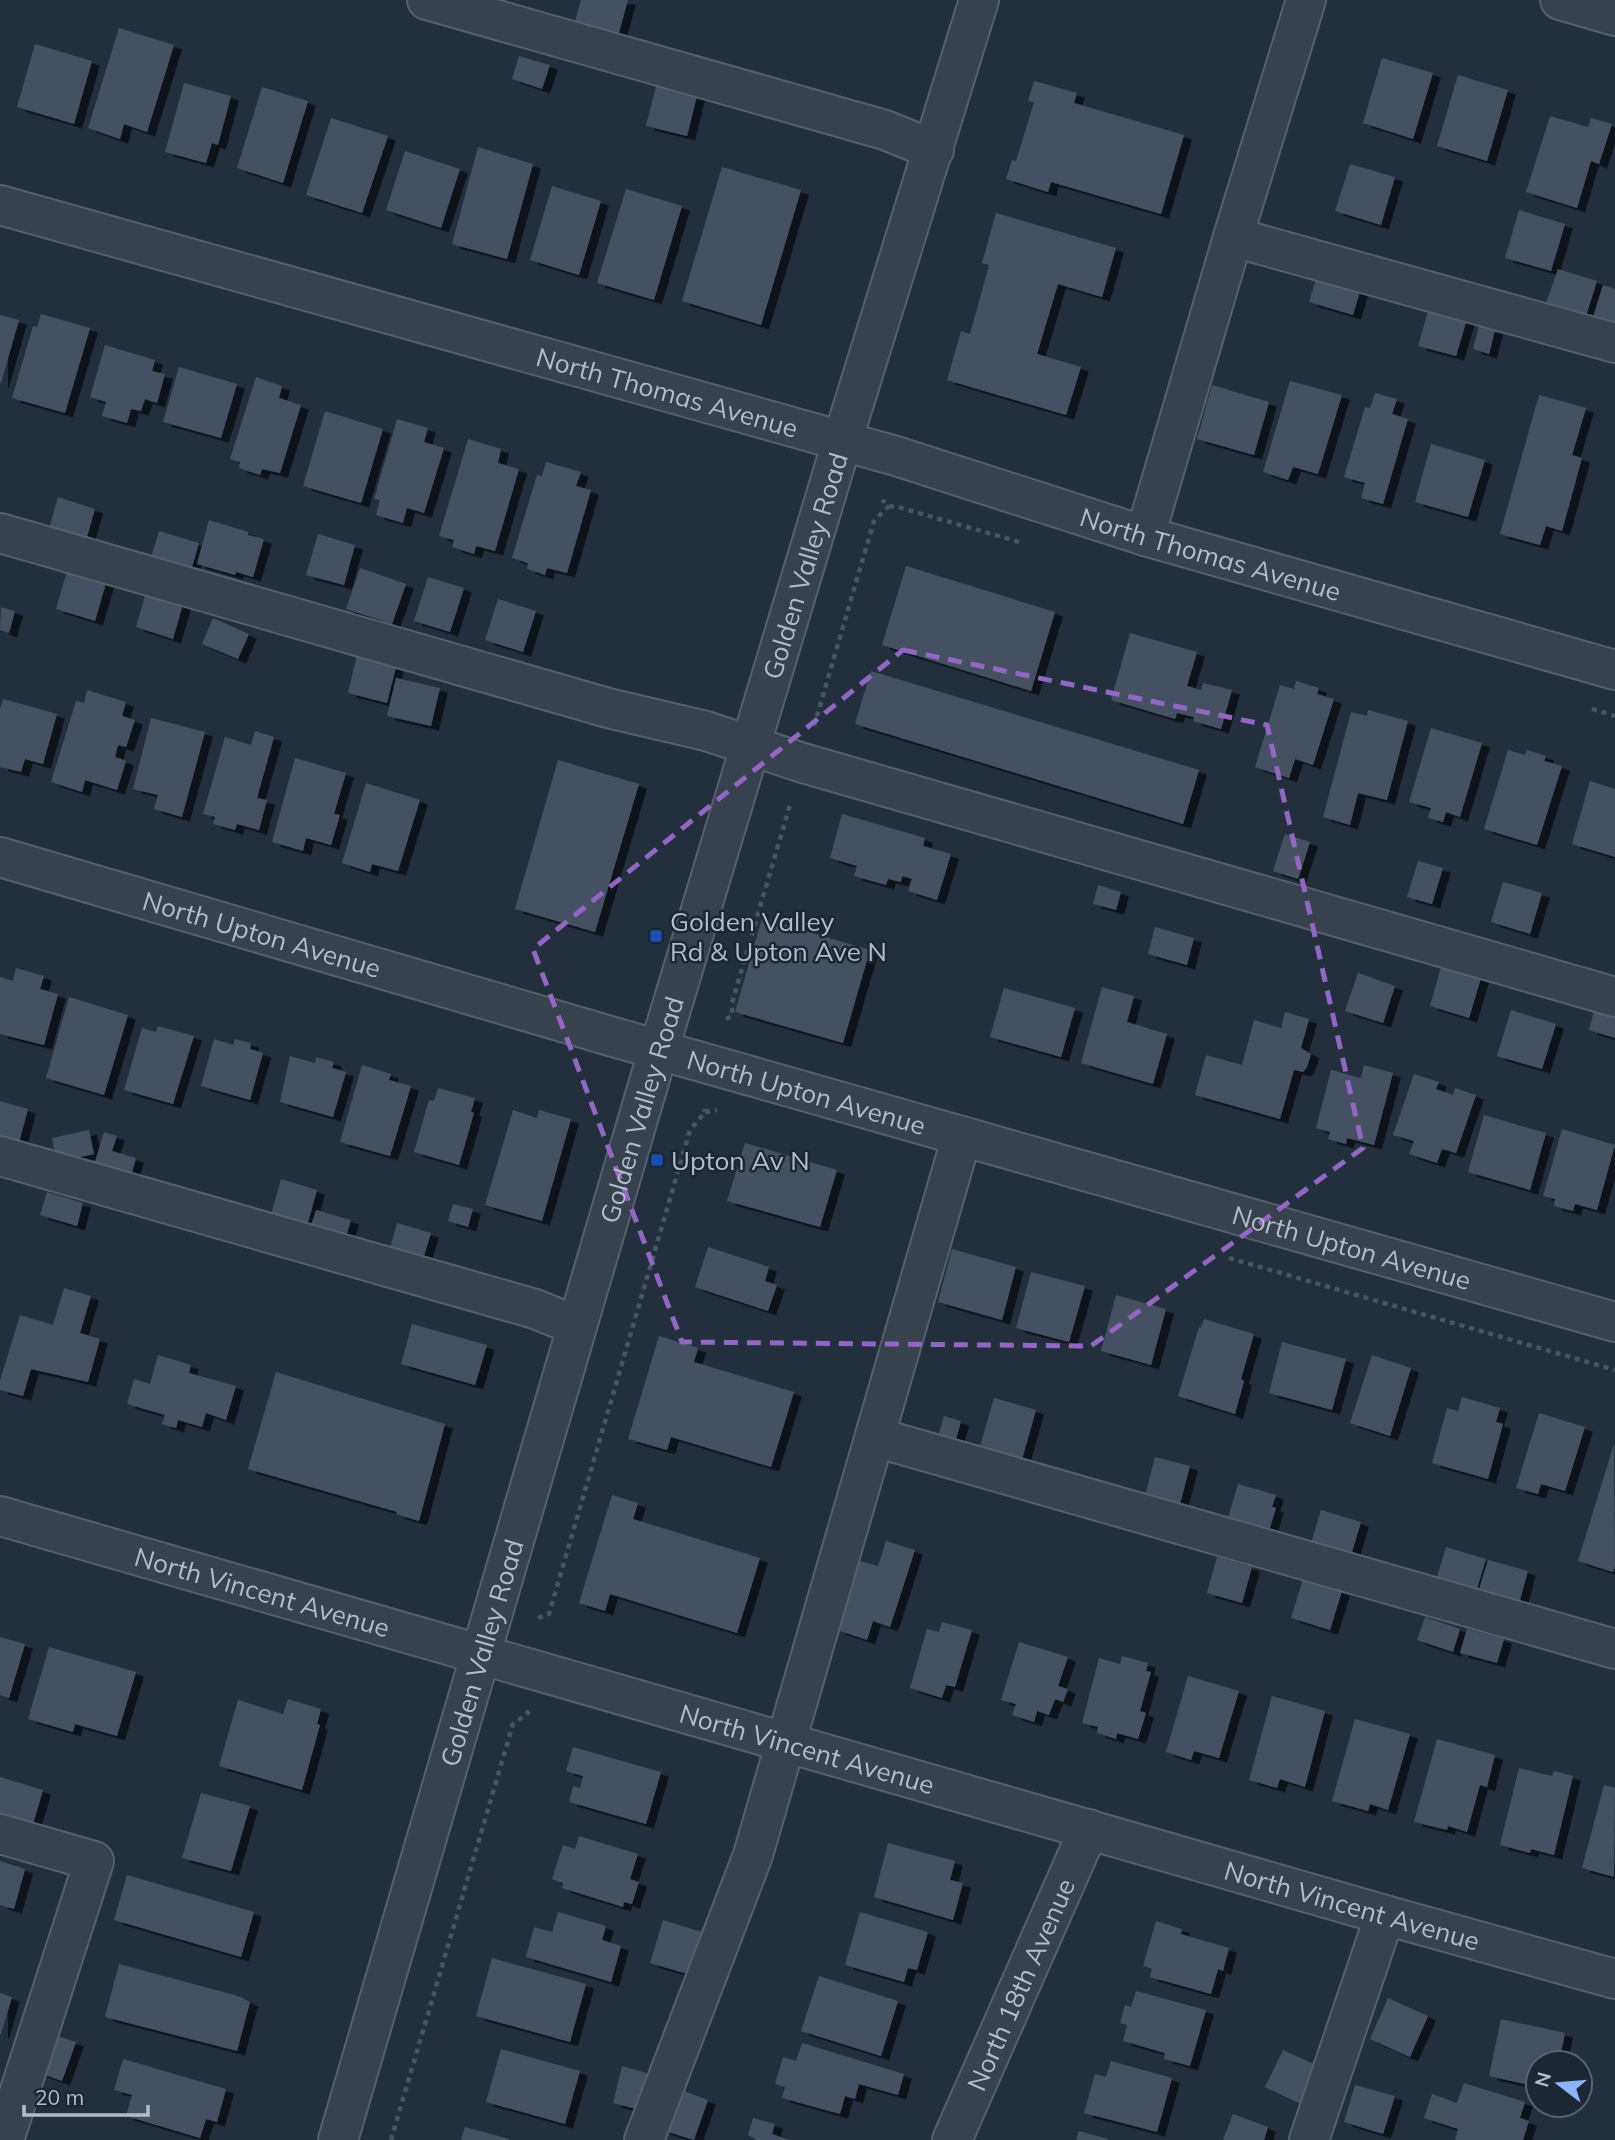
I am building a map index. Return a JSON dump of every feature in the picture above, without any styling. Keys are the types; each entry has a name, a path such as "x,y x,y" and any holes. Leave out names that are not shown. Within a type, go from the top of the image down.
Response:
{"street":[{"path":"428,0 885,130 934,150"},
{"name":"Golden Valley Road","path":"338,2140 659,1049 979,0"},
{"path":"1145,537 1306,0"},
{"path":"1560,0 1615,16"},
{"name":"North Thomas Avenue","path":"0,205 896,456 1145,537 1615,670"},
{"path":"1233,237 1615,343"},
{"path":"0,533 608,708 706,731 751,747 1615,997"},
{"name":"North Upton Avenue","path":"0,857 659,1049 1615,1322"},
{"path":"644,2140 753,1855 962,1136"},
{"path":"0,1156 535,1309 577,1326"},
{"path":"876,1437 1615,1649"},
{"name":"North Vincent Avenue","path":"0,1516 1615,1979"},
{"name":"North 18th Avenue","path":"952,2140 1089,1829"},
{"path":"0,1834 94,1861 4,2140"},
{"path":"1309,2140 1385,1915"}],"path":[{"path":"538,1618 549,1614 690,1130 705,1112 702,1105"},
{"path":"391,2140 513,1724 528,1713 522,1707"}],"highlighted area":[{"path":"903,650 1267,725 1363,1148 1091,1346 682,1342 533,949"}],"building":[{"path":"581,0 628,0 616,43 572,32"},
{"path":"119,28 174,45 147,132 124,124 120,139 88,128"},
{"path":"35,44 92,61 74,124 17,107"},
{"path":"519,56 550,65 542,89 512,79"},
{"path":"1382,58 1433,73 1413,139 1363,123"},
{"path":"1458,75 1508,90 1487,161 1437,146"},
{"path":"1034,81 1077,93 1074,103 1184,135 1161,214 1051,182 1048,192 1006,179 1012,160 1016,161 1034,102 1028,101"},
{"path":"184,83 231,96 218,145 212,143 206,163 165,152"},
{"path":"656,86 697,96 687,136 646,126"},
{"path":"262,87 308,101 283,183 237,168"},
{"path":"1550,116 1588,127 1591,118 1612,124 1599,164 1591,161 1577,208 1526,192"},
{"path":"331,118 388,136 362,213 306,195"},
{"path":"478,147 533,164 507,259 452,244"},
{"path":"405,151 460,169 441,228 386,210"},
{"path":"1350,164 1395,177 1381,225 1335,211"},
{"path":"722,167 801,190 761,325 682,301"},
{"path":"552,186 601,201 579,275 530,260"},
{"path":"626,189 682,206 654,300 597,283"},
{"path":"1519,210 1565,224 1551,271 1505,258"},
{"path":"996,213 1116,248 1102,297 1058,284 1037,354 1081,367 1066,415 947,380 961,331 970,334 989,265 982,263"},
{"path":"1558,269 1597,281 1585,319 1545,306"},
{"path":"1317,276 1361,288 1353,315 1309,302"},
{"path":"1603,285 1615,289 1615,332 1591,324"},
{"path":"1429,308 1467,319 1456,356 1418,346"},
{"path":"41,314 90,328 65,413 12,398 33,326 37,327"},
{"path":"0,315 19,320 1,383 0,383"},
{"path":"1479,326 1495,330 1489,354 1473,349"},
{"path":"105,345 155,360 152,371 165,374 157,403 145,399 141,411 131,409 127,423 102,416 106,402 90,397"},
{"path":"179,367 237,384 221,438 163,422"},
{"path":"256,377 282,386 279,398 301,405 280,473 262,469 260,475 239,468 240,462 230,459"},
{"path":"1290,381 1342,395 1318,474 1293,467 1288,480 1263,472"},
{"path":"1212,385 1269,402 1254,455 1197,439"},
{"path":"1375,393 1397,399 1392,414 1408,419 1383,504 1361,498 1365,483 1344,477 1365,407 1370,408"},
{"path":"1539,395 1586,408 1572,455 1582,458 1562,531 1546,526 1540,545 1500,534"},
{"path":"325,411 383,429 361,503 303,486"},
{"path":"397,419 428,428 424,442 444,448 424,513 407,508 403,523 376,515 380,500 374,499"},
{"path":"468,439 501,449 498,463 519,469 495,551 476,546 474,554 452,547 454,540 439,536"},
{"path":"1431,444 1485,460 1468,517 1415,502"},
{"path":"546,462 581,472 576,486 591,490 567,573 547,568 545,575 527,569 528,563 512,558 537,475 542,476"},
{"path":"58,497 95,509 84,547 47,536"},
{"path":"209,520 264,539 253,577 236,572 235,575 197,564"},
{"path":"159,531 199,543 189,577 149,564"},
{"path":"318,534 355,545 344,585 306,575"},
{"path":"906,566 1055,612 1031,691 882,645"},
{"path":"360,568 406,584 392,624 346,609"},
{"path":"67,571 106,583 95,621 56,609"},
{"path":"428,577 464,588 450,632 414,621"},
{"path":"146,592 183,604 173,639 136,627"},
{"path":"498,599 536,611 523,652 485,640"},
{"path":"1,607 15,611 9,633 0,630"},
{"path":"213,618 249,634 238,659 202,644"},
{"path":"1130,633 1197,652 1187,686 1201,690 1203,683 1232,690 1221,729 1193,721 1194,717 1177,713 1175,719 1111,700"},
{"path":"357,655 396,667 387,703 348,693"},
{"path":"871,671 1199,770 1183,824 855,724"},
{"path":"396,678 440,688 431,726 387,716"},
{"path":"1296,681 1319,688 1317,694 1334,699 1313,765 1295,759 1289,778 1255,767 1280,685 1294,689"},
{"path":"87,690 126,702 122,716 135,720 126,747 118,745 115,757 126,761 117,790 85,780 82,792 51,782 76,701 84,703"},
{"path":"3,699 57,714 43,764 25,759 21,772 0,767 0,709"},
{"path":"1368,710 1408,721 1387,800 1358,793 1350,825 1323,817 1351,712 1367,716"},
{"path":"151,718 205,732 182,817 154,809 158,795 133,789"},
{"path":"1431,728 1482,743 1460,817 1446,812 1443,822 1428,818 1431,808 1409,802"},
{"path":"255,731 274,737 257,798 267,800 259,830 237,824 235,830 213,824 215,817 203,814 225,737 251,745"},
{"path":"1508,750 1525,755 1527,750 1546,756 1544,761 1562,766 1537,845 1484,829"},
{"path":"295,758 346,773 334,814 340,815 331,845 306,838 303,851 272,842"},
{"path":"558,760 639,784 595,932 515,909"},
{"path":"1590,781 1615,789 1615,857 1572,844"},
{"path":"366,783 420,800 398,871 372,864 370,872 342,863"},
{"path":"842,814 925,838 923,846 951,854 937,900 908,891 912,879 902,876 901,882 888,879 886,885 854,876 857,866 830,858"},
{"path":"1285,834 1310,842 1298,879 1273,871"},
{"path":"1418,861 1443,868 1432,904 1407,897"},
{"path":"1503,882 1542,893 1530,934 1491,922"},
{"path":"1098,885 1121,892 1116,910 1093,904"},
{"path":"762,918 870,950 843,1043 735,1012"},
{"path":"1155,927 1194,938 1187,965 1148,954"},
{"path":"1441,967 1481,978 1469,1018 1430,1006"},
{"path":"16,968 44,976 40,989 58,994 44,1045 0,1034 0,977 13,981"},
{"path":"1358,973 1395,986 1383,1023 1345,1011"},
{"path":"1102,987 1134,996 1127,1022 1167,1034 1153,1084 1081,1063"},
{"path":"1004,988 1075,1008 1061,1057 990,1037"},
{"path":"69,997 128,1015 104,1095 46,1078"},
{"path":"1595,1007 1615,1012 1615,1038 1589,1030"},
{"path":"1511,1010 1556,1024 1542,1069 1497,1056"},
{"path":"1285,1012 1309,1019 1301,1048 1311,1054 1303,1072 1294,1070 1280,1119 1195,1095 1206,1055 1242,1065 1254,1020 1281,1028"},
{"path":"158,1026 194,1036 173,1104 124,1090 142,1028 156,1032"},
{"path":"214,1039 233,1045 235,1039 251,1043 250,1049 263,1053 250,1100 201,1086"},
{"path":"290,1056 315,1063 316,1057 334,1062 332,1068 346,1072 333,1117 280,1102"},
{"path":"362,1065 391,1074 389,1080 411,1086 390,1156 340,1142"},
{"path":"1364,1065 1393,1073 1374,1145 1347,1138 1346,1144 1328,1139 1330,1132 1316,1128 1331,1070 1361,1078"},
{"path":"1414,1074 1439,1082 1436,1089 1453,1095 1455,1088 1476,1095 1456,1153 1442,1149 1437,1163 1409,1154 1414,1141 1393,1135"},
{"path":"438,1088 475,1098 471,1112 474,1113 459,1165 414,1152 429,1100 434,1101"},
{"path":"0,1101 28,1109 17,1150 0,1145"},
{"path":"513,1110 537,1118 539,1110 571,1119 542,1221 485,1205"},
{"path":"1484,1115 1546,1133 1530,1190 1468,1172"},
{"path":"1562,1129 1615,1145 1597,1210 1575,1204 1573,1211 1554,1206 1555,1199 1543,1196"},
{"path":"89,1130 94,1154 56,1162 52,1138"},
{"path":"104,1132 117,1136 112,1151 136,1158 129,1183 92,1172"},
{"path":"745,1143 837,1170 820,1227 727,1201"},
{"path":"281,1179 317,1190 305,1233 269,1222"},
{"path":"47,1192 83,1203 77,1226 40,1215"},
{"path":"453,1204 473,1209 468,1227 448,1221"},
{"path":"316,1210 351,1220 343,1246 308,1235"},
{"path":"397,1223 431,1233 421,1266 388,1256"},
{"path":"708,1247 769,1267 765,1281 777,1285 768,1311 695,1287"},
{"path":"952,1249 1016,1267 1002,1320 938,1302"},
{"path":"1031,1272 1085,1286 1069,1342 1016,1328"},
{"path":"64,1288 91,1296 80,1333 100,1339 88,1382 31,1369 23,1396 0,1390 0,1381 20,1315 53,1325"},
{"path":"1116,1295 1166,1309 1151,1365 1101,1351"},
{"path":"1204,1319 1254,1334 1241,1379 1244,1381 1235,1414 1178,1396 1199,1327 1201,1328"},
{"path":"412,1324 487,1345 475,1385 401,1364"},
{"path":"659,1336 698,1348 694,1362 794,1392 771,1467 671,1437 667,1450 628,1439"},
{"path":"1282,1342 1346,1359 1332,1410 1269,1393"},
{"path":"158,1355 191,1365 189,1373 236,1386 226,1420 206,1413 202,1427 178,1420 176,1428 162,1424 165,1415 127,1404 134,1379 150,1384"},
{"path":"1372,1355 1411,1368 1390,1436 1350,1423"},
{"path":"276,1372 445,1424 419,1521 396,1514 397,1512 248,1469"},
{"path":"1462,1397 1500,1408 1496,1422 1503,1424 1488,1479 1432,1463 1447,1408 1458,1411"},
{"path":"994,1398 1036,1410 1021,1463 979,1450"},
{"path":"1539,1413 1585,1427 1565,1491 1541,1484 1538,1494 1516,1488"},
{"path":"944,1416 961,1421 955,1443 938,1437"},
{"path":"1614,1444 1615,1566 1613,1572 1578,1561"},
{"path":"1155,1457 1190,1466 1180,1504 1145,1496"},
{"path":"1238,1484 1276,1495 1272,1507 1276,1508 1268,1534 1226,1525"},
{"path":"612,1495 638,1503 633,1519 760,1558 737,1633 610,1594 605,1611 579,1603"},
{"path":"1321,1510 1361,1522 1349,1562 1309,1550"},
{"path":"886,1541 915,1550 890,1627 873,1621 867,1640 837,1630 860,1561 878,1566"},
{"path":"1446,1547 1486,1559 1474,1599 1434,1587"},
{"path":"1217,1557 1252,1567 1242,1603 1207,1593"},
{"path":"1488,1560 1528,1571 1517,1611 1476,1599"},
{"path":"1303,1579 1342,1591 1330,1630 1291,1618"},
{"path":"1425,1617 1460,1629 1453,1652 1417,1640"},
{"path":"942,1622 972,1630 955,1687 946,1685 942,1698 910,1688 927,1629 939,1632"},
{"path":"1467,1629 1504,1639 1497,1663 1460,1653"},
{"path":"0,1637 25,1644 9,1698 0,1695"},
{"path":"1019,1642 1068,1657 1058,1686 1068,1689 1063,1702 1055,1699 1049,1715 1037,1711 1034,1722 1012,1715 1016,1704 1001,1700"},
{"path":"49,1647 136,1672 117,1736 75,1724 73,1732 28,1719"},
{"path":"1122,1656 1148,1663 1146,1671 1151,1672 1140,1711 1146,1713 1138,1739 1117,1733 1116,1739 1097,1733 1098,1727 1082,1723 1099,1658 1120,1664"},
{"path":"1188,1676 1239,1691 1219,1758 1194,1751 1191,1760 1166,1752"},
{"path":"1272,1696 1325,1711 1305,1787 1280,1779 1277,1788 1249,1780"},
{"path":"288,1699 321,1709 317,1724 320,1725 302,1790 219,1766 238,1700 283,1714"},
{"path":"1355,1719 1410,1734 1388,1810 1370,1804 1368,1811 1332,1801"},
{"path":"1437,1739 1495,1755 1487,1787 1480,1785 1467,1832 1448,1826 1447,1830 1414,1822"},
{"path":"573,1747 661,1772 646,1824 569,1802 573,1786 580,1788 583,1776 566,1771"},
{"path":"1519,1768 1552,1776 1554,1771 1573,1776 1554,1855 1531,1849 1530,1853 1500,1845"},
{"path":"0,1777 43,1790 30,1834 0,1825"},
{"path":"1604,1785 1615,1788 1614,1877 1582,1868"},
{"path":"201,1793 250,1806 231,1871 182,1858"},
{"path":"579,1836 638,1854 630,1879 639,1882 632,1904 624,1902 623,1907 562,1888 563,1883 552,1879 563,1845 575,1849"},
{"path":"888,1843 955,1861 950,1880 963,1883 953,1920 874,1897"},
{"path":"0,1861 25,1869 14,1909 0,1905"},
{"path":"127,1875 254,1912 241,1957 114,1920"},
{"path":"558,1912 606,1926 602,1940 621,1946 611,1982 526,1957 534,1927 552,1932"},
{"path":"860,1912 928,1932 917,1970 908,1968 904,1982 845,1965"},
{"path":"663,1920 705,1933 691,1975 650,1963"},
{"path":"1156,1921 1182,1929 1181,1934 1229,1948 1223,1971 1218,1969 1211,1994 1150,1977 1152,1969 1143,1966"},
{"path":"492,1958 586,1984 570,2042 476,2016"},
{"path":"119,1964 238,1996 250,2002 237,2051 105,2017"},
{"path":"819,1976 898,2001 881,2056 801,2031"},
{"path":"1136,1991 1206,2010 1190,2066 1164,2059 1165,2053 1123,2041 1127,2025 1120,2023 1125,2005 1131,2007"},
{"path":"0,1993 12,1997 1,2034 0,2034"},
{"path":"1388,1998 1428,2016 1410,2057 1370,2039"},
{"path":"1501,2019 1565,2033 1562,2049 1524,2049 1524,2084 1489,2076"},
{"path":"51,2034 76,2042 62,2081 37,2072"},
{"path":"802,2043 904,2074 898,2095 859,2084 855,2099 845,2096 840,2114 782,2098 785,2087 775,2084 783,2057 796,2061"},
{"path":"501,2049 580,2071 565,2124 486,2102"},
{"path":"1283,2050 1320,2067 1302,2105 1265,2087"},
{"path":"123,2059 226,2089 217,2122 206,2119 200,2138 126,2116 132,2095 114,2090"},
{"path":"1111,2061 1172,2078 1157,2132 1084,2113 1095,2074 1106,2077"},
{"path":"622,2066 650,2074 640,2110 613,2103"},
{"path":"1464,2083 1524,2102 1520,2118 1529,2121 1523,2140 1455,2140 1458,2129 1424,2118 1432,2094 1457,2103"},
{"path":"1355,2085 1395,2096 1383,2134 1344,2122"},
{"path":"676,2088 708,2100 694,2140 662,2130"},
{"path":"1233,2114 1268,2127 1264,2140 1223,2140"},
{"path":"753,2118 775,2124 772,2134 789,2140 757,2140 748,2135"},
{"path":"465,2127 509,2139 509,2140 461,2140"},
{"path":"1079,2131 1108,2139 1108,2140 1076,2140"}],"place":[{"name":"Golden Valley Rd & Upton Ave N","path":"656,936"},
{"name":"Upton Av N","path":"657,1160"}]}
